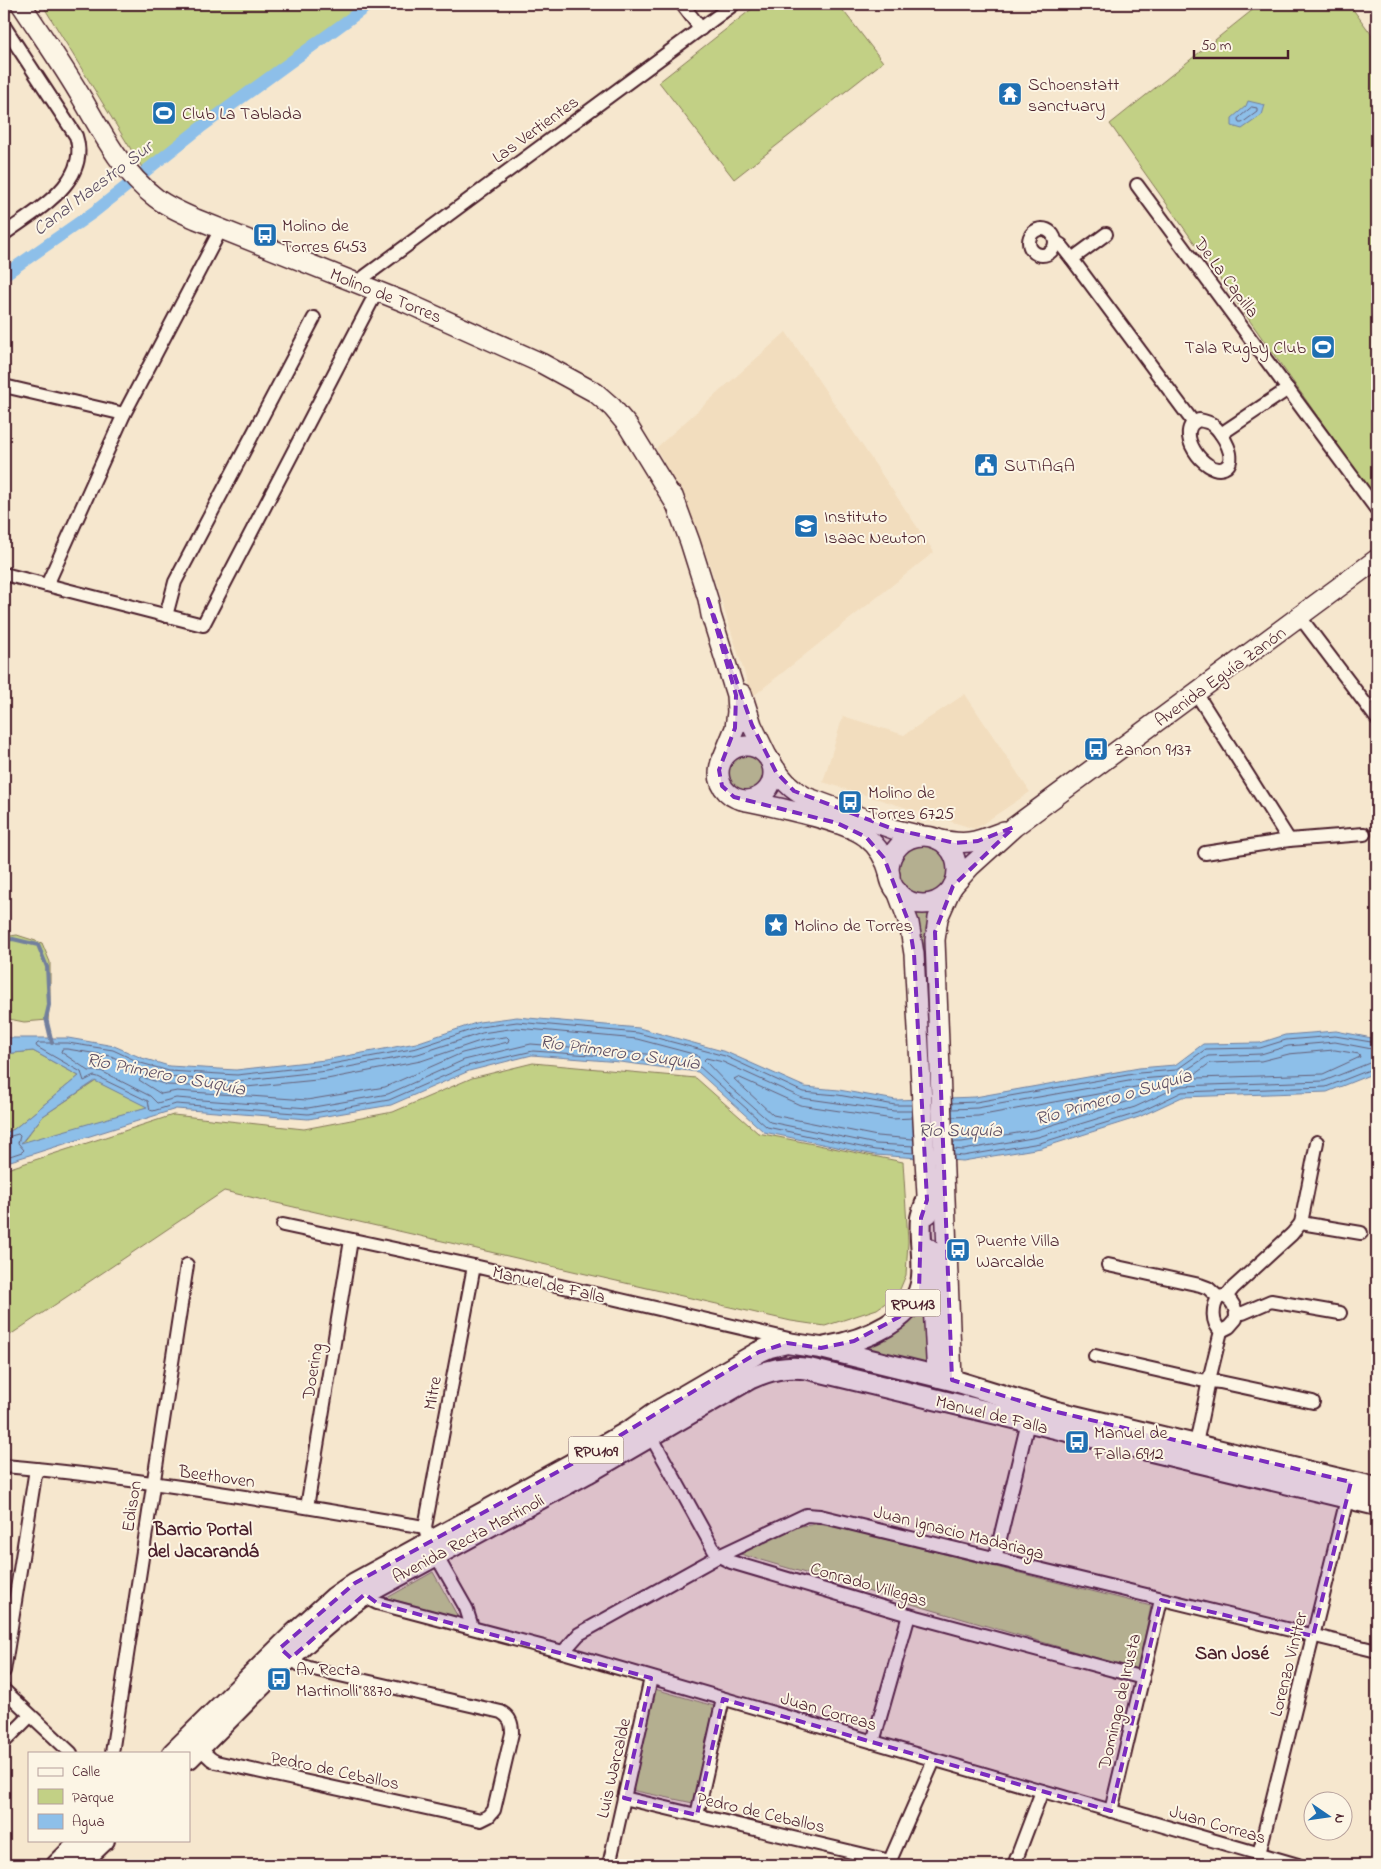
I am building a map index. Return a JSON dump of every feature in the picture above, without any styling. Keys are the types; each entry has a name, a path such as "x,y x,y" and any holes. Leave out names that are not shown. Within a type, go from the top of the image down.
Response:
{"main road":[{"name":"Molino de Torres","path":"15,4 78,103 124,166 163,203 221,229 377,291 541,363 562,368 591,382 621,407 637,428 671,488 708,599 711,615 736,695 737,712 734,728 721,762"},
{"name":"Molino de Torres","path":"21,4 83,100 93,121"},
{"name":"Avenida Eguía Zanón","path":"951,888 971,866 1014,827 1377,559"},
{"name":"Molino de Torres","path":"708,599 716,613 752,725 769,759 784,782 806,797 893,829 928,837"},
{"path":"721,762 732,750 739,747 754,747 769,759"},
{"name":"RPU113","path":"742,800 758,798 770,786 773,770 769,759"},
{"name":"RPU113","path":"721,762 720,778 722,786 727,792 742,800 837,823 861,833 881,852 909,923 913,942 918,1036 932,1191 921,1218 922,1283 915,1300 899,1317 870,1334 839,1345 815,1347"},
{"name":"Avenida Eguía Zanón","path":"928,837 967,844 1014,827"},
{"name":"RPU113","path":"894,885 890,863 896,850 908,840 928,837 948,847 954,857 957,875 938,918 935,932 938,1035 932,1191 933,1288 944,1382"},
{"path":"894,885 910,901 926,904 940,900 951,888"},
{"name":"Manuel de Falla","path":"759,1352 787,1343 815,1347 1053,1411 1196,1444 1349,1490 1377,1505"},
{"name":"Avenida Recta Martinoli","path":"177,1752 192,1748 285,1653 335,1597 360,1589 430,1542 596,1450 759,1352"},
{"name":"Avenida Recta Martinoli","path":"430,1542 651,1436 749,1379 768,1371 782,1368 790,1361 823,1362 944,1382"},
{"name":"Manuel de Falla","path":"782,1368 799,1367 814,1370 1021,1421 1349,1490 1377,1488"},
{"path":"944,1382 1021,1421"},
{"path":"57,1865 80,1842"},
{"path":"78,1865 102,1842"}],"street":[{"path":"682,4 700,29"},
{"name":"Las Vertientes","path":"356,283 734,4"},
{"path":"4,26 76,136 79,146 79,159 68,183 4,234"},
{"name":"De La Capilla","path":"1137,185 1377,510"},
{"path":"47,585 124,414 221,229"},
{"path":"1072,259 1106,234"},
{"path":"1056,242 1061,245 1072,259 1193,422"},
{"path":"4,574 203,625 377,291"},
{"path":"166,616 175,582 314,318"},
{"path":"4,386 124,414"},
{"path":"1221,434 1288,389"},
{"path":"1199,420 1213,425 1221,434 1229,449 1230,458 1228,465 1216,469 1203,462 1190,442 1188,434 1193,422 1199,420"},
{"path":"1300,617 1377,719"},
{"path":"1196,693 1289,840"},
{"path":"1206,853 1289,840 1364,834"},
{"path":"1196,1444 1221,1331 1216,1324 1214,1307 1222,1297 1292,1234 1301,1223 1317,1142"},
{"path":"1301,1223 1360,1233"},
{"name":"Manuel de Falla","path":"283,1225 746,1328 815,1347"},
{"name":"Doering","path":"307,1507 351,1240"},
{"name":"Edison","path":"112,1752 187,1265"},
{"path":"1108,1265 1200,1285 1222,1297 1237,1313 1243,1313 1271,1301 1340,1313"},
{"name":"Mitre","path":"430,1542 474,1266"},
{"path":"1221,1331 1234,1322 1237,1313"},
{"path":"746,1328 753,1336 759,1352"},
{"path":"1095,1356 1200,1380 1209,1380 1313,1402"},
{"path":"995,1558 1021,1421"},
{"path":"651,1436 719,1556"},
{"name":"Beethoven","path":"4,1466 152,1484 307,1507 430,1542"},
{"path":"4,1671 36,1469"},
{"name":"Lorenzo Vintter","path":"1259,1854 1349,1490"},
{"name":"Juan Ignacio Madariaga","path":"563,1652 580,1634 719,1556 806,1515 820,1516 1377,1651"},
{"path":"430,1542 466,1608 472,1627"},
{"name":"Conrado Villegas","path":"719,1556 731,1562 909,1615 1143,1678"},
{"name":"Juan Correas","path":"360,1589 377,1603 563,1652 1298,1865"},
{"name":"Domingo de Irusta","path":"1111,1811 1161,1600"},
{"path":"873,1742 909,1615"},
{"name":"Pedro de Ceballos","path":"192,1748 216,1762 482,1820 494,1810 512,1733 512,1722 506,1715 501,1712 309,1668 285,1653"},
{"name":"Luis Warcalde","path":"609,1865 651,1678"},
{"path":"4,1690 69,1752"},
{"path":"697,1815 723,1699"},
{"path":"4,1742 30,1716"},
{"path":"889,1863 934,1760"},
{"path":"1014,1865 1042,1791"},
{"name":"Pedro de Ceballos","path":"624,1798 889,1863"}],"highlighted area":[{"path":"708,599 752,725 776,772 794,791 893,829 955,843 978,841 1014,827 953,886 935,932 952,1380 1053,1411 1351,1482 1313,1636 1161,1600 1111,1811 723,1699 697,1815 624,1798 651,1678 377,1603 365,1594 291,1658 280,1648 355,1583 579,1460 759,1352 787,1343 821,1348 854,1341 899,1317 919,1292 921,1218 927,1200 914,954 909,923 884,858 866,837 837,823 734,797 722,786 719,770 735,728 736,695"}],"shaded area":[{"name":"Instituto Isaac Newton","path":"786,332 934,552 752,697 708,559 685,500 656,448"},
{"path":"965,694 1030,792 975,829 823,782 843,716 904,735"}],"green space":[{"name":"Club La Tablada","path":"42,4 363,4 294,58 143,169"},
{"path":"758,4 838,4 883,62 734,179 659,82"},
{"name":"Tala Rugby Club","path":"1260,4 1349,4 1377,42 1377,500 1110,124"},
{"path":"746,756 753,757 758,761 762,766 762,780 758,785 753,789 746,790 739,789 734,785 730,780 729,773 730,766 734,761 739,757"},
{"path":"922,845 931,847 942,856 947,870 945,879 936,890 922,895 913,893 902,884 897,870 899,861 908,850"},
{"path":"929,913 926,934 929,1048 923,943 915,914"},
{"path":"17,935 42,943 50,962 48,1020 24,1022 4,1018 4,937"},
{"path":"33,1051 79,1076 14,1129 4,1134 4,1054"},
{"path":"533,1063 696,1078 758,1133 903,1162 908,1241 906,1275 898,1294 877,1309 825,1326 791,1321 224,1191 7,1337 4,1352 4,1170 173,1115 304,1129 393,1112 472,1078"},
{"path":"96,1081 148,1107 21,1144 43,1116"},
{"path":"924,1303 932,1365 850,1349 918,1311"},
{"path":"818,1524 841,1528 1151,1606 1138,1670 740,1554 793,1527"},
{"path":"433,1572 458,1617 387,1598"},
{"path":"655,1689 714,1706 693,1803 631,1790"}],"water":[{"path":"1248,101 1265,105 1262,115 1242,129 1232,126 1232,118 1246,106"},
{"name":"Río Suquía","path":"517,1017 639,1028 726,1052 805,1087 839,1090 896,1100 975,1097 1139,1068 1175,1065 1203,1044 1260,1043 1285,1035 1336,1031 1377,1039 1377,1072 1327,1092 1182,1097 1139,1117 1041,1148 963,1161 875,1155 764,1132 698,1072 620,1062 532,1055 469,1071 391,1105 308,1119 176,1109 4,1163 4,1134 14,1129 79,1076 33,1051 4,1054 4,1036 12,1038 68,1038 114,1046 142,1058 169,1066 236,1070 325,1060 416,1043 479,1022","holes":["95,1081 147,1107 21,1143 43,1116"]}],"waterway":[{"name":"Canal Maestro Sur","path":"4,275 94,212 200,128 370,4"},
{"path":"4,940 13,939 38,945 47,967 49,1005 46,1018 52,1043"}],"place":[{"name":"Schoenstatt sanctuary","path":"1010,94"},
{"name":"Club La Tablada","path":"164,113"},
{"name":"Molino de Torres 6453","path":"265,235"},
{"name":"Tala Rugby Club","path":"1323,347"},
{"name":"SUTIAGA","path":"986,465"},
{"name":"Instituto Isaac Newton","path":"806,526"},
{"name":"Zanon 9137","path":"1096,749"},
{"name":"Molino de Torres 6725","path":"850,802"},
{"name":"Molino de Torres","path":"776,925"},
{"name":"Puente Villa Warcalde","path":"958,1250"},
{"name":"Manuel de Falla 6912","path":"1077,1442"},
{"name":"Av Recta Martinolli 8870","path":"279,1679"}],"district":[{"name":"Barrio Portal del Jacarandá","path":"203,1539"},
{"name":"San José","path":"1232,1652"}],"water label":[{"name":"Río Primero o Suquía","path":"620,1051"},
{"name":"Río Primero o Suquía","path":"166,1073"},
{"name":"Río Primero o Suquía","path":"1113,1096"}]}
